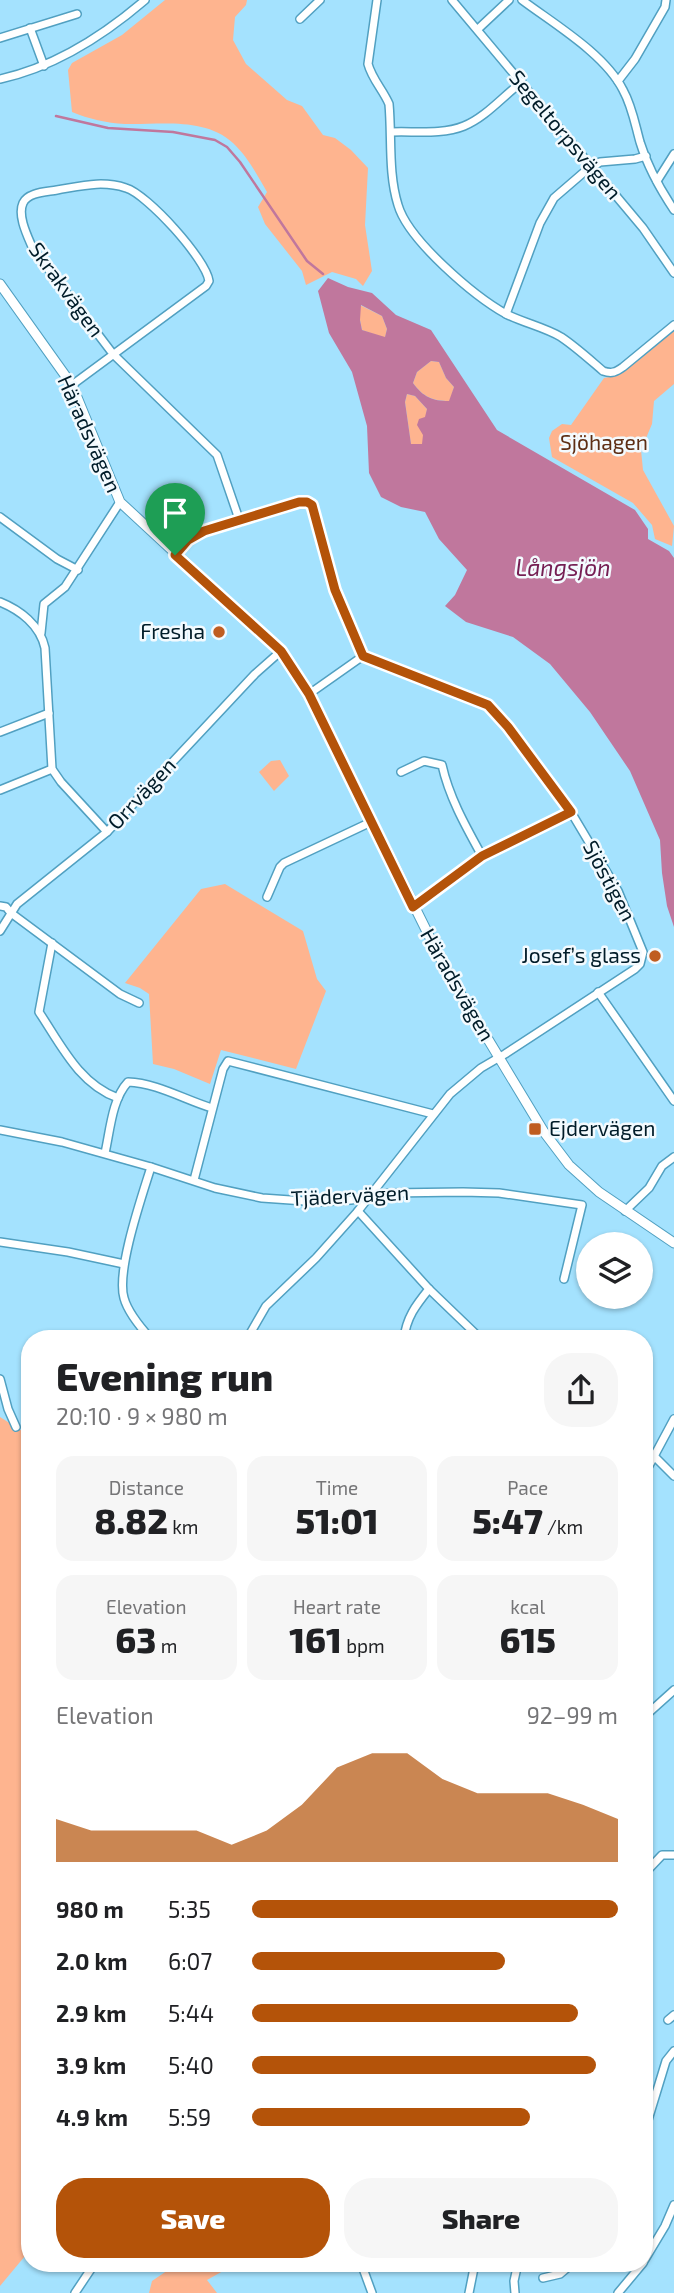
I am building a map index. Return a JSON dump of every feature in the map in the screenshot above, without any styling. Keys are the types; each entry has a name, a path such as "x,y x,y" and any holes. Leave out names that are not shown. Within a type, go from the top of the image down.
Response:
{"street":[{"path":"0,79 44,66 95,40 145,0"},
{"path":"300,19 320,0"},
{"path":"377,0 368,64 389,104 392,179 405,222 466,288 506,313 559,336 603,371 616,372 674,325"},
{"name":"Segeltorpsvägen","path":"452,0 649,235 674,273"},
{"path":"478,29 509,0"},
{"path":"522,0 595,55 618,81 631,108 646,156 674,210"},
{"path":"618,81 635,59 665,7 666,0"},
{"path":"0,38 76,15"},
{"path":"30,28 44,66"},
{"path":"391,132 443,131 463,127 522,82"},
{"path":"657,181 674,154"},
{"path":"506,313 546,211 554,198 600,162 646,156"},
{"name":"Skrakvägen","path":"72,385 206,286 209,277 198,255 136,192 107,183 93,183 33,195 23,203 22,210 33,249 113,354"},
{"name":"Häradsvägen","path":"0,284 72,385 120,502 281,651 309,694 444,968 544,1132 559,1153 599,1192 674,1243"},
{"path":"113,354 217,455 240,522"},
{"path":"107,832 52,769 45,648 41,634 44,604 65,587 78,570 120,502"},
{"path":"175,555 188,540 204,531 299,502 312,505 335,590 363,656 309,694"},
{"path":"0,517 57,559 78,570"},
{"path":"0,602 16,608 41,634"},
{"name":"Orrvägen","path":"0,931 17,904 107,832 255,674 281,651"},
{"name":"Sjöstigen","path":"363,656 488,705 508,727 571,812 618,891 643,952 635,969 499,1058"},
{"path":"0,732 49,713"},
{"path":"401,772 424,761 442,765 446,782 466,828 482,856"},
{"path":"0,790 52,769"},
{"path":"413,907 482,856 571,812"},
{"path":"267,897 279,867 284,863 371,822"},
{"path":"0,906 6,907 120,994 139,1003"},
{"path":"52,943 39,1012 83,1076 93,1086 118,1098"},
{"path":"598,992 674,1101"},
{"path":"252,1330 266,1306 316,1258 358,1211 456,1087 499,1058"},
{"path":"194,1180 212,1108 225,1063 228,1061 433,1114"},
{"path":"105,1153 121,1088 128,1082 212,1108"},
{"name":"Tjädervägen","path":"0,1130 105,1153 246,1195 289,1201 340,1201 389,1193 499,1193 582,1205 565,1279"},
{"path":"625,1211 649,1188 657,1172 674,1157"},
{"path":"144,1330 127,1306 122,1286 124,1264 151,1167"},
{"path":"358,1211 429,1289 472,1330"},
{"path":"0,1242 124,1264"},
{"path":"406,1330 411,1312 429,1289"},
{"path":"0,1379 16,1427"},
{"path":"653,1460 674,1419"},
{"path":"655,1457 674,1476"},
{"path":"653,1708 674,1690"},
{"path":"653,1865 662,1856 674,1855"},
{"path":"653,2104 666,2061 674,2052"},
{"path":"653,2246 674,2205"},
{"path":"75,2293 89,2272"},
{"path":"364,2272 372,2293"},
{"path":"469,2293 473,2272"},
{"path":"515,2293 516,2272"},
{"path":"543,2278 562,2272"},
{"path":"618,2293 635,2272"}],"green space":[{"path":"165,0 247,0 235,17 233,40 246,64 287,100 302,106 323,135 335,138 368,168 365,225 372,271 363,286 356,279 332,272 306,285 302,271 265,224 258,207 267,192 243,154 222,135 196,126 118,123 72,112 68,70 72,63 122,35"},
{"path":"360,305 382,316 387,329 385,338 362,330"},
{"name":"Sjöhagen","path":"674,330 674,384 654,401 652,424 641,450 643,470 674,526 672,546 655,539 652,525 633,503 552,457 549,438 552,431 562,424 571,425 604,378 613,376 631,365"},
{"path":"431,361 439,362 446,378 454,387 450,401 429,397 413,383 417,372"},
{"path":"407,394 415,396 427,409 423,444 411,445 405,402"},
{"path":"280,760 289,776 274,791 259,772 271,761"},
{"path":"225,884 303,931 317,979 326,991 296,1069 221,1050 210,1084 174,1069 153,1064 149,994 125,983 201,889"},
{"path":"0,1417 21,1430 21,2261 0,2286"},
{"path":"165,2272 221,2272 207,2280 217,2293 149,2293 152,2281"}],"water":[{"name":"Långsjön","path":"328,278 372,293 396,315 431,330 497,430 635,510 648,529 648,539 669,551 674,558 674,927 667,906 660,840 630,771 590,712 550,664 513,637 466,622 445,606 455,595 467,570 439,539 425,512 401,507 381,497 369,473 367,426 352,372 329,333 318,291","holes":["361,305 382,316 387,329 385,337 362,330","431,361 439,362 446,378 454,387 449,401 433,399 421,392 413,383 417,372","407,394 415,396 427,409 425,417 419,419 417,425 423,435 422,444 411,444 405,402"]}],"waterway":[{"path":"56,116 108,128 173,132 215,140 227,147 307,261 323,274"}],"place":[{"name":"Fresha","path":"219,632"},
{"name":"Josef’s glass","path":"655,956"},
{"name":"Ejdervägen","path":"535,1129"}],"route":[{"path":"299,502 312,505 335,590 363,656 488,705 508,727 571,812 482,856 413,907 309,694 291,665 281,651 175,555 188,540 204,531 299,502"}]}
